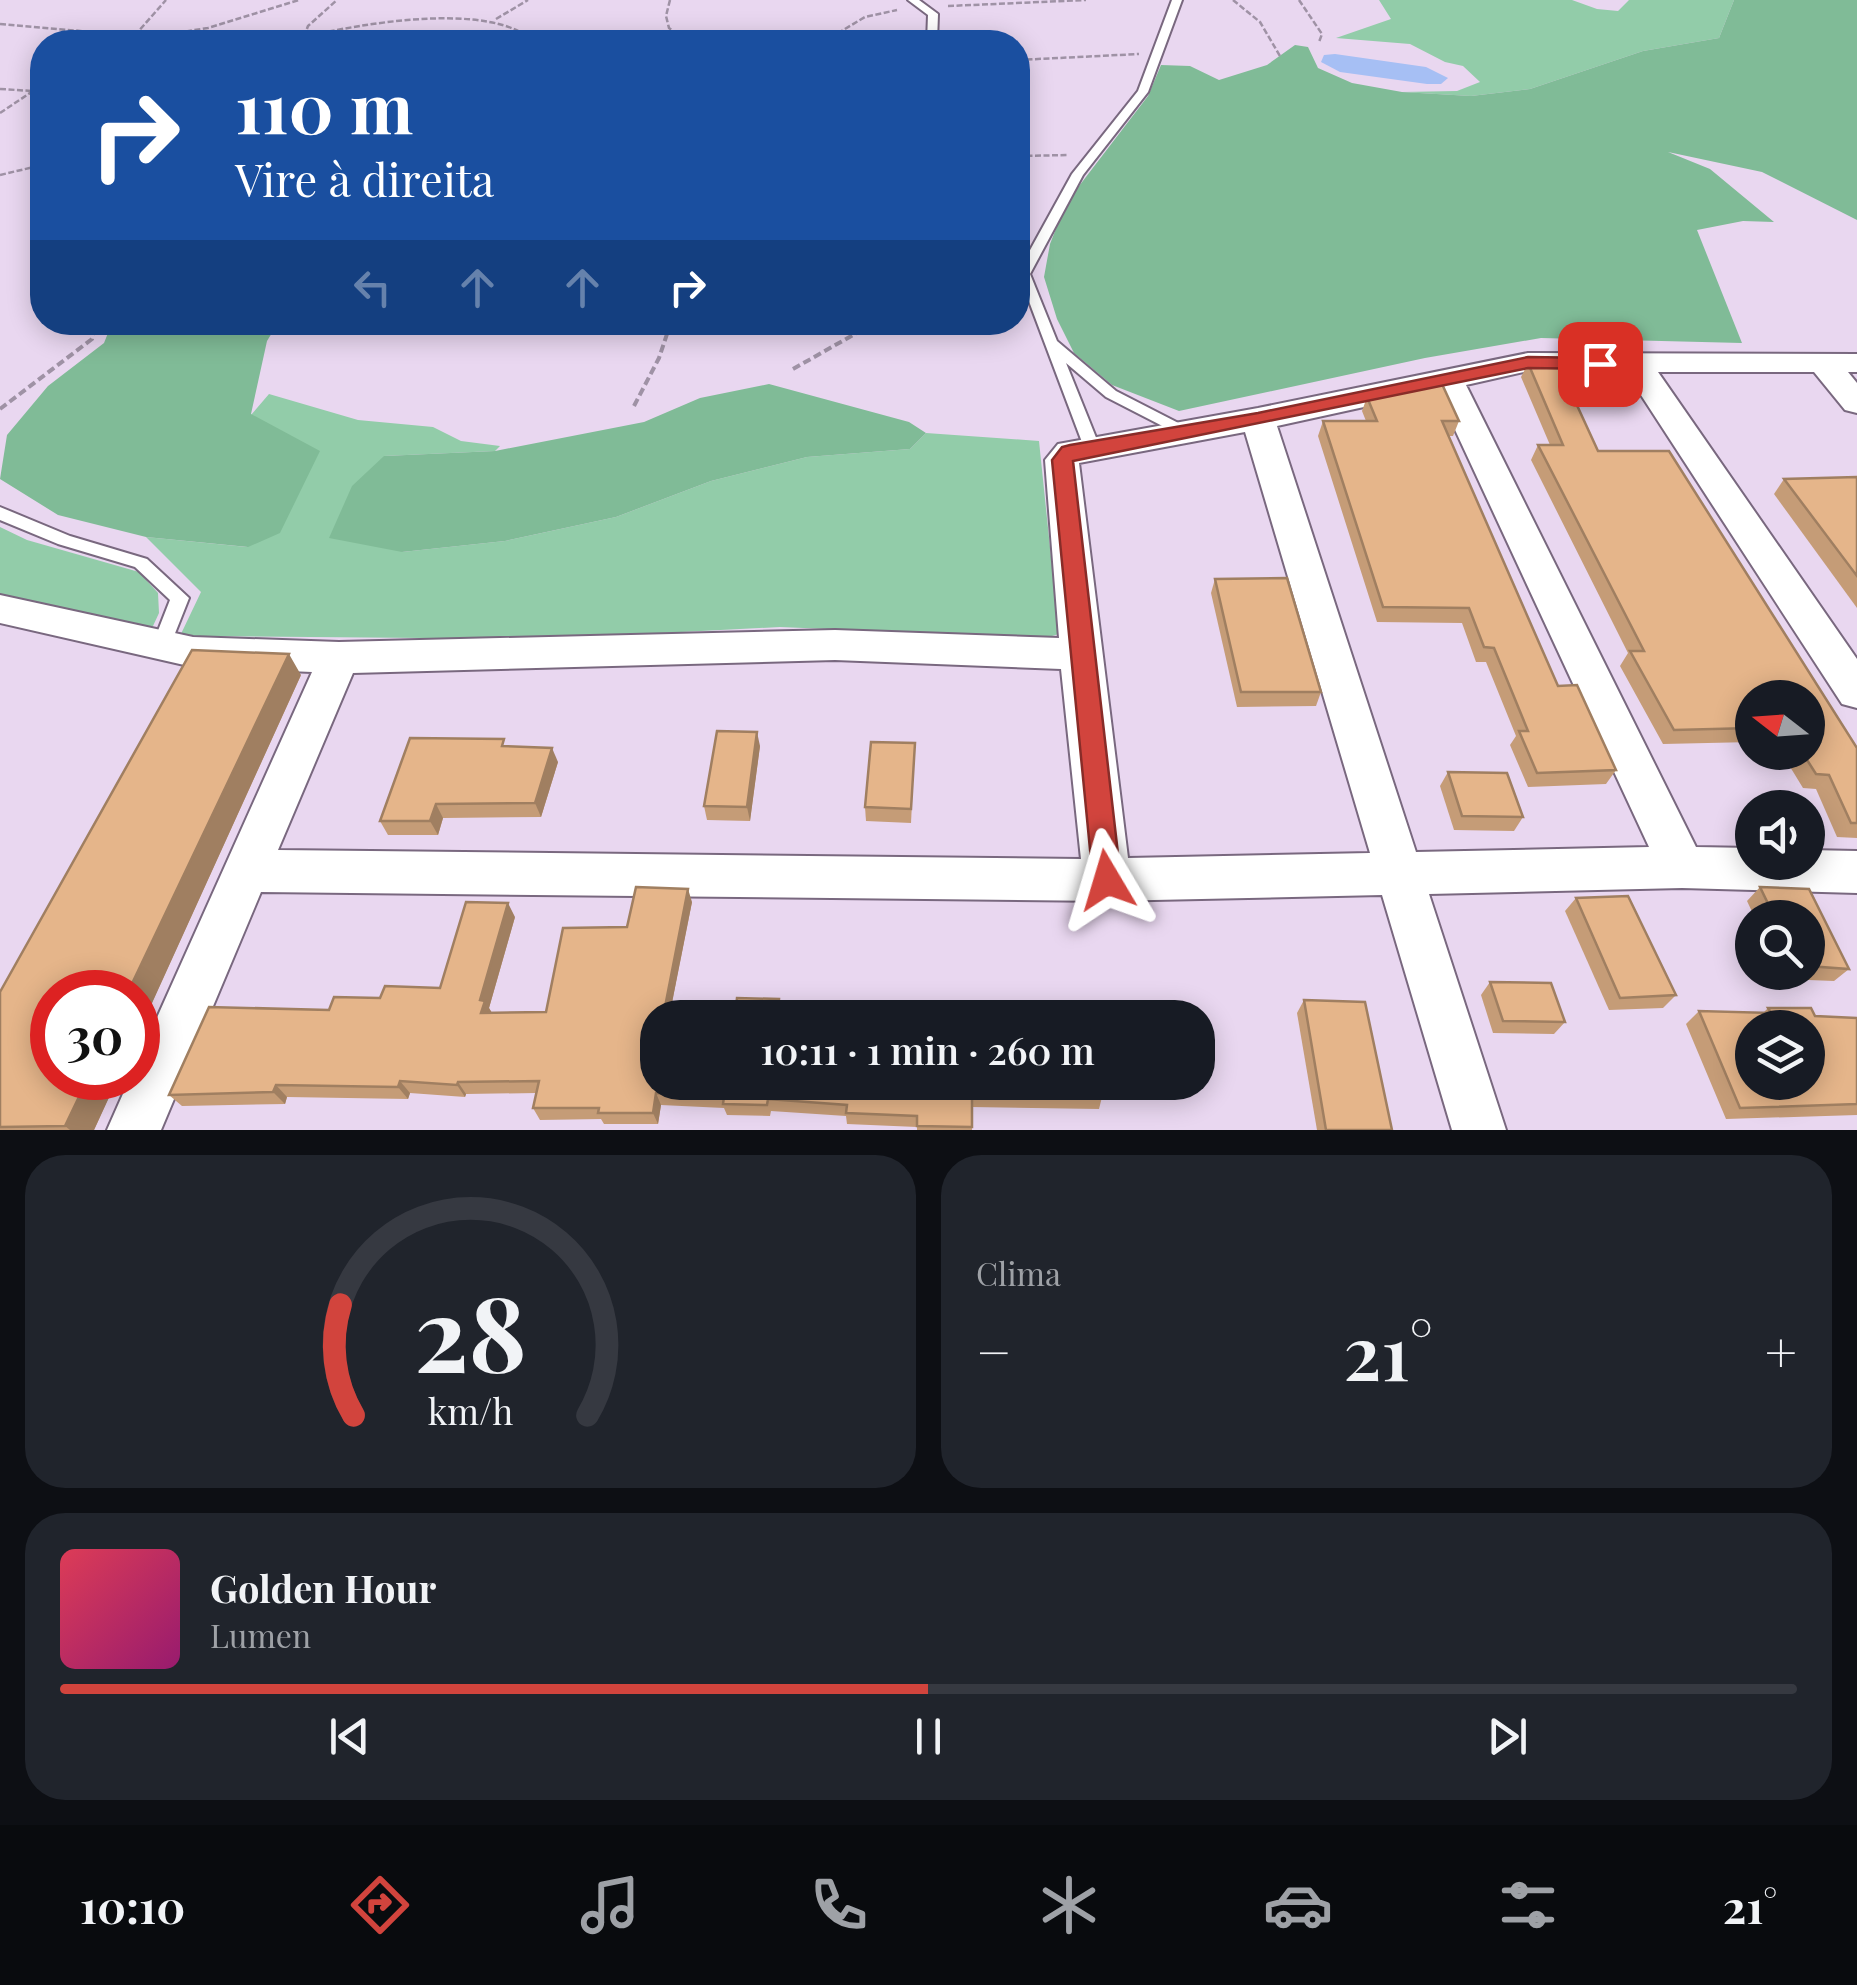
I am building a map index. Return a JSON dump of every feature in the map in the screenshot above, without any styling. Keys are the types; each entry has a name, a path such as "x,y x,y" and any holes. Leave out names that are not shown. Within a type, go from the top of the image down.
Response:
{"street":[{"path":"1107,880 1061,470 1062,460 1070,452 1258,419 1528,362 1839,362 1857,404"},
{"path":"1637,364 1857,692"},
{"path":"1447,378 1682,868"},
{"path":"1258,419 1479,1130"},
{"path":"0,608 176,661 835,645 1080,654"},
{"path":"134,1130 339,658"},
{"path":"246,871 1107,880 1398,871 1682,868 1857,872"}],"lane":[{"path":"1030,252 1078,174 1143,92 1177,0"},
{"path":"915,3 932,14 932,30"},
{"path":"1030,293 1094,450"},
{"path":"1051,344 1111,394 1184,430"},
{"path":"0,514 64,540 141,563 180,598 176,661"}],"path":[{"path":"138,30 166,0"},
{"path":"189,30 208,28 299,0"},
{"path":"307,30 337,0"},
{"path":"493,21 528,0"},
{"path":"670,0 666,16 672,30"},
{"path":"843,30 864,17 915,3 1086,0"},
{"path":"1233,0 1260,22 1280,56"},
{"path":"1300,0 1322,34 1318,42"},
{"path":"344,30 385,23 493,21 526,30"},
{"path":"0,24 86,30"},
{"path":"1030,59 1070,54 1157,56"},
{"path":"0,89 30,91"},
{"path":"0,113 30,92"},
{"path":"1030,156 1094,157"},
{"path":"0,175 30,169"},
{"path":"0,409 92,340 93,335"},
{"path":"634,406 667,335"},
{"path":"793,369 853,335"}],"green space":[{"path":"1379,0 1572,0 1618,11 1629,0 1734,0 1719,38 1643,51 1530,89 1471,96 1402,92 1457,91 1480,82 1463,66 1445,62 1410,44 1336,38 1391,19"},
{"path":"1734,0 1857,0 1857,220 1762,172 1668,152 1710,169 1774,222 1743,221 1697,230 1742,343 1541,338 1425,358 1179,411 1112,385 1074,353 1057,319 1044,277 1050,244 1066,203 1148,96 1161,65 1190,66 1219,80 1267,65 1295,45 1308,47 1318,68 1352,83 1402,92 1471,96 1530,89 1643,51 1719,38"},
{"path":"107,335 271,335 251,414 320,451 280,533 248,547 146,537 58,515 0,479 7,435 48,386 104,343"},
{"path":"769,384 909,422 926,433 910,449 807,457 711,481 616,517 505,541 402,552 329,538 352,486 384,456 495,451 644,422 700,398"},
{"path":"269,394 358,420 433,427 461,441 500,446 495,451 384,456 402,552 505,541 616,517 711,481 807,457 910,449 926,433 1039,441 1059,634 1045,638 780,627 546,639 180,636 201,592 146,537 247,547 251,415"},
{"path":"0,527 27,540 139,572 158,593 159,613 153,626 139,631 0,598"}],"water":[{"path":"1324,55 1426,67 1448,78 1441,84 1427,84 1340,72 1321,62"}],"building":[{"path":"1528,363 1558,364 1598,451 1669,451 1814,680 1735,680 1735,728 1674,730 1630,651 1644,651 1538,445 1563,445"},
{"path":"1442,384 1459,421 1442,421 1558,686 1577,685 1616,770 1537,773 1519,731 1528,731 1494,648 1484,647 1469,608 1383,607 1323,421 1377,421 1367,397"},
{"path":"1857,477 1857,576 1784,479"},
{"path":"1287,578 1321,692 1241,692 1215,579"},
{"path":"192,650 289,654 138,970 30,970 30,1100 77,1100 65,1126 0,1127 0,992"},
{"path":"1825,697 1857,748 1857,823 1851,823 1829,775 1816,774 1813,770 1825,770"},
{"path":"717,731 757,732 747,807 704,806"},
{"path":"410,738 504,739 502,746 552,748 535,803 436,804 430,821 380,821"},
{"path":"871,742 915,743 911,809 865,807"},
{"path":"1448,772 1507,773 1523,817 1462,816"},
{"path":"636,887 688,889 666,1000 640,1000 640,1100 655,1100 653,1113 533,1108 539,1081 457,1085 400,1081 398,1087 276,1085 273,1092 169,1095 209,1007 329,1010 334,997 380,998 385,986 440,988 466,902 508,903 480,1000 485,1001 481,1013 546,1012 563,928 627,927"},
{"path":"1760,887 1809,889 1814,900 1766,900"},
{"path":"1628,896 1676,995 1620,998 1576,898"},
{"path":"1825,921 1849,969 1825,967"},
{"path":"1490,982 1551,983 1565,1022 1503,1021"},
{"path":"737,998 779,1000 737,1000"},
{"path":"1304,1000 1365,1002 1392,1130 1326,1130"},
{"path":"1768,1008 1811,1008 1812,1010"},
{"path":"1699,1011 1735,1012 1735,1096"},
{"path":"1825,1016 1857,1018 1857,1104 1740,1108 1737,1100 1825,1100"},
{"path":"724,1100 768,1100 767,1105 723,1104"},
{"path":"781,1100 972,1100 972,1127 917,1126 917,1116 846,1113 847,1105"}],"route":[{"path":"1107,880 1062,460 1070,452 1258,419 1528,362 1600,364"}]}
